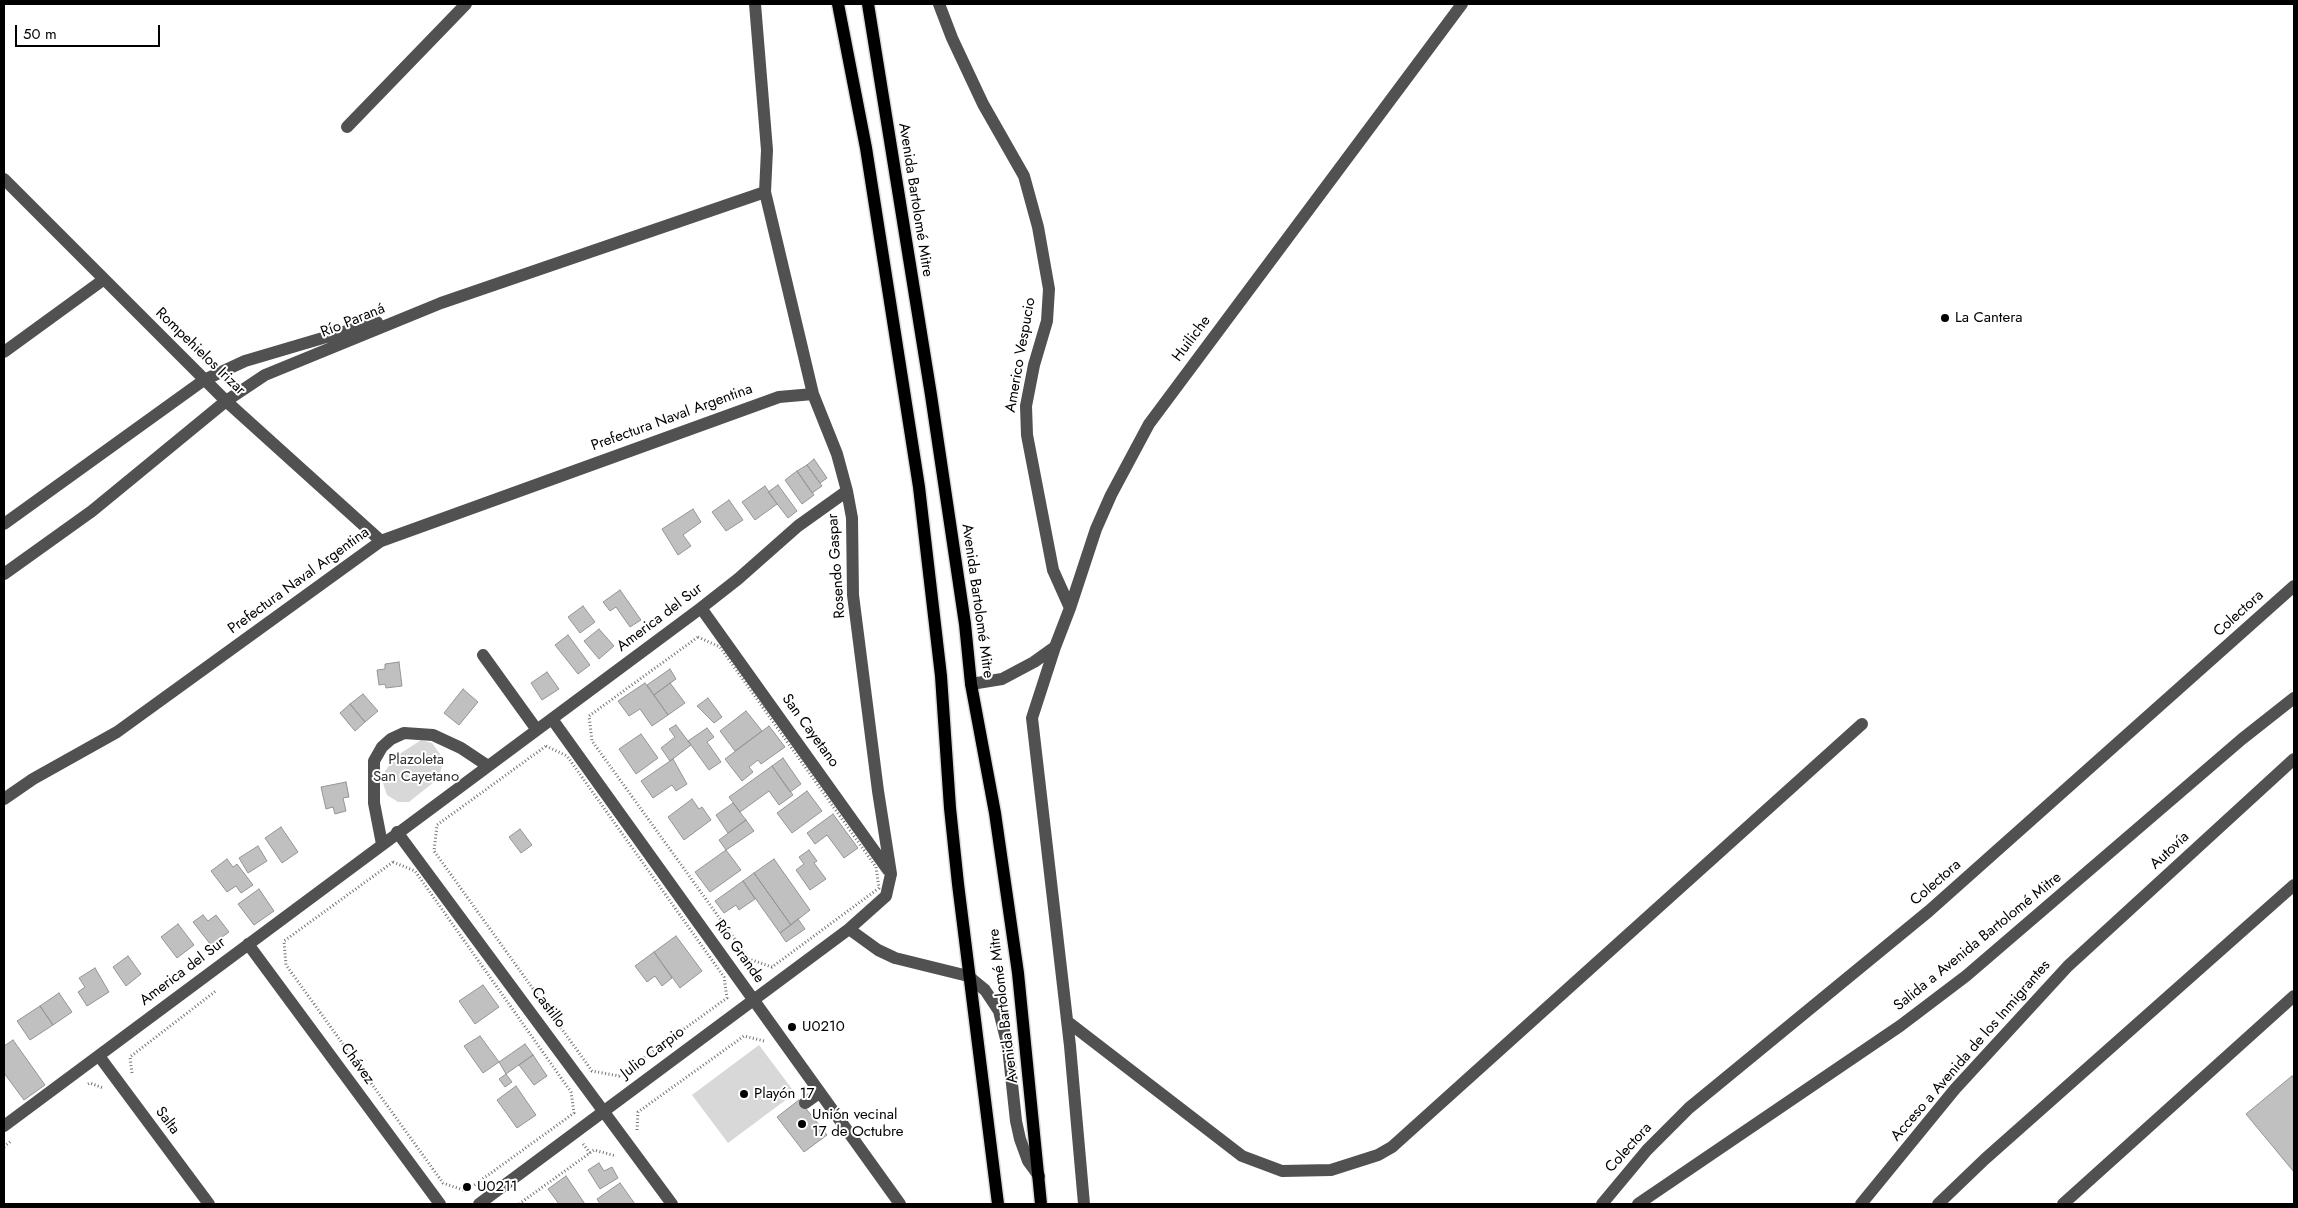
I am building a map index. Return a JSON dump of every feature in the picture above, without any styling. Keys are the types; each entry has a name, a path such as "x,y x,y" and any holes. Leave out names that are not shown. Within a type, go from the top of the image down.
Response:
{"main road":[{"name":"Avenida Bartolomé Mitre","path":"838,4 868,157 920,487 941,676 950,808 968,976 998,1204"},
{"name":"Avenida Bartolomé Mitre","path":"868,4 931,395 965,624 971,684 994,813 1018,973 1041,1204"}],"street":[{"path":"347,126 466,4"},
{"name":"Rosendo Gaspar","path":"755,4 767,150 765,192 813,394 837,454 852,518 853,595 878,791 891,874 886,896 849,930"},
{"name":"Americo Vespucio","path":"940,4 952,38 983,104 1024,176 1038,228 1049,289 1047,321 1034,364 1026,406 1026,435 1053,570 1070,608"},
{"name":"Huiliche","path":"1084,1204 1068,1022 1032,718 1096,529 1111,495 1149,424 1462,4"},
{"name":"Rompehielos Irizar","path":"4,179 204,380 381,541"},
{"name":"Río Paraná","path":"4,574 92,511 226,401 265,375 441,303 765,192"},
{"path":"4,352 103,280"},
{"path":"4,524 204,380 245,361 441,303"},
{"name":"Prefectura Naval Argentina","path":"4,799 33,779 117,732 381,541 779,397 813,394"},
{"name":"America del Sur","path":"4,1126 397,832 701,608 738,579 798,526 847,491"},
{"name":"Colectora","path":"1602,1204 1647,1150 1690,1108 1929,911 2294,586"},
{"name":"San Cayetano","path":"701,608 891,874"},
{"path":"971,684 1002,679 1034,662 1055,647"},
{"path":"483,656 536,730"},
{"name":"Salida a Avenida Bartolomé Mitre","path":"1638,1204 1900,1026 1966,976 2242,739 2294,698"},
{"name":"Río Grande","path":"552,719 900,1204"},
{"path":"1068,1022 1242,1156 1282,1171 1331,1170 1378,1155 1392,1146 1862,724"},
{"path":"382,844 374,803 374,761 382,747 391,740 404,733 433,735 461,748 488,766"},
{"name":"Autovía","path":"2068,966 2294,759"},
{"name":"Castillo","path":"397,832 672,1204"},
{"path":"1938,1204 1985,1159 2294,885"},
{"path":"849,930 878,950 895,958 968,976 985,990 1000,1011 1008,1047 1016,1121 1028,1161 1039,1176"},
{"name":"Julio Carpio","path":"479,1204 753,999 849,930"},
{"name":"Chávez","path":"248,944 440,1204"},
{"name":"Acceso a Avenida de los Inmigrantes","path":"1861,1204 1955,1089 2068,966"},
{"path":"2063,1204 2294,996"},
{"name":"Salta","path":"99,1056 208,1204"},
{"path":"805,1103 819,1092"}],"path":[{"path":"698,637 720,647 876,867 879,888 772,967 749,959 592,741 589,716 698,637"},
{"path":"546,746 567,756 724,977 727,998 619,1076 592,1071 434,851 437,825 546,746"},
{"path":"393,862 414,871 571,1092 574,1113 466,1191 443,1183 286,966 284,940 393,862"},
{"path":"133,1079 130,1057 220,988"},
{"path":"637,1134 638,1112 744,1036"},
{"path":"519,1204 594,1150 615,1155 620,1162"}],"green space":[{"name":"Plazoleta San Cayetano","path":"421,740 432,743 440,754 442,765 439,778 409,802 398,802 387,795 381,777 395,757"},
{"name":"Playón 17","path":"759,1045 795,1093 728,1143 692,1095"}],"building":[{"path":"814,459 827,478 820,483 807,465"},
{"path":"807,465 822,486 812,493 797,471"},
{"path":"797,471 814,495 802,504 785,480"},
{"path":"778,485 797,511 788,518 768,492"},
{"path":"765,486 777,504 755,520 742,502"},
{"path":"729,500 743,520 726,531 712,512"},
{"path":"693,509 701,522 683,535 691,546 678,555 662,529"},
{"path":"620,590 641,620 630,627 616,607 610,611 603,602"},
{"path":"583,606 595,622 580,633 568,617"},
{"path":"599,629 614,646 599,659 584,641"},
{"path":"568,635 590,665 578,674 555,645"},
{"path":"399,662 402,686 386,688 385,684 379,685 377,670 385,669 385,664"},
{"path":"670,669 676,679 654,695 647,685"},
{"path":"547,672 559,689 542,700 531,683"},
{"path":"645,683 668,715 652,726 640,709 629,716 618,701"},
{"path":"670,683 685,703 668,715 654,695"},
{"path":"463,689 478,702 459,725 444,713"},
{"path":"363,694 378,711 365,722 350,704"},
{"path":"708,698 722,717 714,723 697,706"},
{"path":"350,704 365,722 355,731 340,713"},
{"path":"746,711 762,731 735,751 720,731"},
{"path":"676,725 691,745 670,761 661,748 675,737 669,729"},
{"path":"769,726 785,747 761,764 758,760 749,767 753,772 742,781 725,759"},
{"path":"707,728 714,737 707,742 721,762 709,770 688,741"},
{"path":"641,734 658,758 636,774 619,749"},
{"path":"783,758 801,784 790,792 772,766"},
{"path":"673,759 687,784 676,791 672,785 653,798 641,781"},
{"path":"772,766 793,795 779,805 769,791 740,812 729,797"},
{"path":"346,782 349,797 343,798 346,811 335,814 333,807 326,809 321,787"},
{"path":"807,791 822,811 792,833 777,813"},
{"path":"692,799 699,809 702,807 711,820 684,840 668,817"},
{"path":"733,803 746,820 728,833 716,815"},
{"path":"833,814 858,848 844,858 827,835 815,844 807,833"},
{"path":"746,820 754,831 726,850 719,840"},
{"path":"281,827 298,852 282,863 265,838"},
{"path":"520,829 532,845 521,853 509,837"},
{"path":"258,846 267,861 248,873 239,858"},
{"path":"726,850 741,870 710,892 695,872"},
{"path":"809,850 817,861 814,863 826,879 810,890 796,870 804,864 799,857"},
{"path":"227,859 233,867 237,864 253,885 241,893 236,886 227,892 211,871"},
{"path":"774,859 810,910 791,925 754,873"},
{"path":"754,873 791,925 780,933 743,881"},
{"path":"743,881 755,899 739,910 736,905 724,913 715,901"},
{"path":"259,889 274,911 254,925 238,904"},
{"path":"203,915 208,921 216,915 229,932 211,945 193,922"},
{"path":"798,919 805,929 786,942 780,933"},
{"path":"178,924 194,945 177,958 161,937"},
{"path":"676,936 702,971 680,988 654,952"},
{"path":"654,952 672,978 662,986 655,976 647,982 635,966"},
{"path":"128,956 141,974 126,986 113,967"},
{"path":"95,968 109,992 87,1006 78,992 85,987 79,978"},
{"path":"483,985 499,1007 475,1024 459,1001"},
{"path":"59,993 72,1012 53,1025 40,1006"},
{"path":"40,1006 53,1025 30,1040 17,1021"},
{"path":"480,1036 499,1062 483,1073 464,1046"},
{"path":"13,1040 45,1085 24,1100 4,1073 4,1046"},
{"path":"525,1044 533,1055 506,1074 499,1062"},
{"path":"533,1055 547,1076 534,1085 519,1065"},
{"path":"506,1074 512,1082 505,1087 499,1079"},
{"path":"2292,1076 2294,1079 2294,1172 2246,1114"},
{"path":"516,1086 536,1115 517,1128 497,1100"},
{"path":"799,1100 827,1135 804,1152 777,1117"},
{"path":"599,1163 604,1171 612,1167 618,1178 600,1189 588,1170"},
{"path":"566,1176 585,1204 559,1204 548,1189"},
{"path":"620,1183 635,1204 600,1204 597,1199"}],"place":[{"name":"La Cantera","path":"1945,318"},
{"name":"U0210","path":"792,1027"},
{"name":"Playón 17","path":"744,1094"},
{"name":"Unión vecinal 17 de Octubre","path":"802,1124"},
{"name":"U0211","path":"467,1187"}]}
